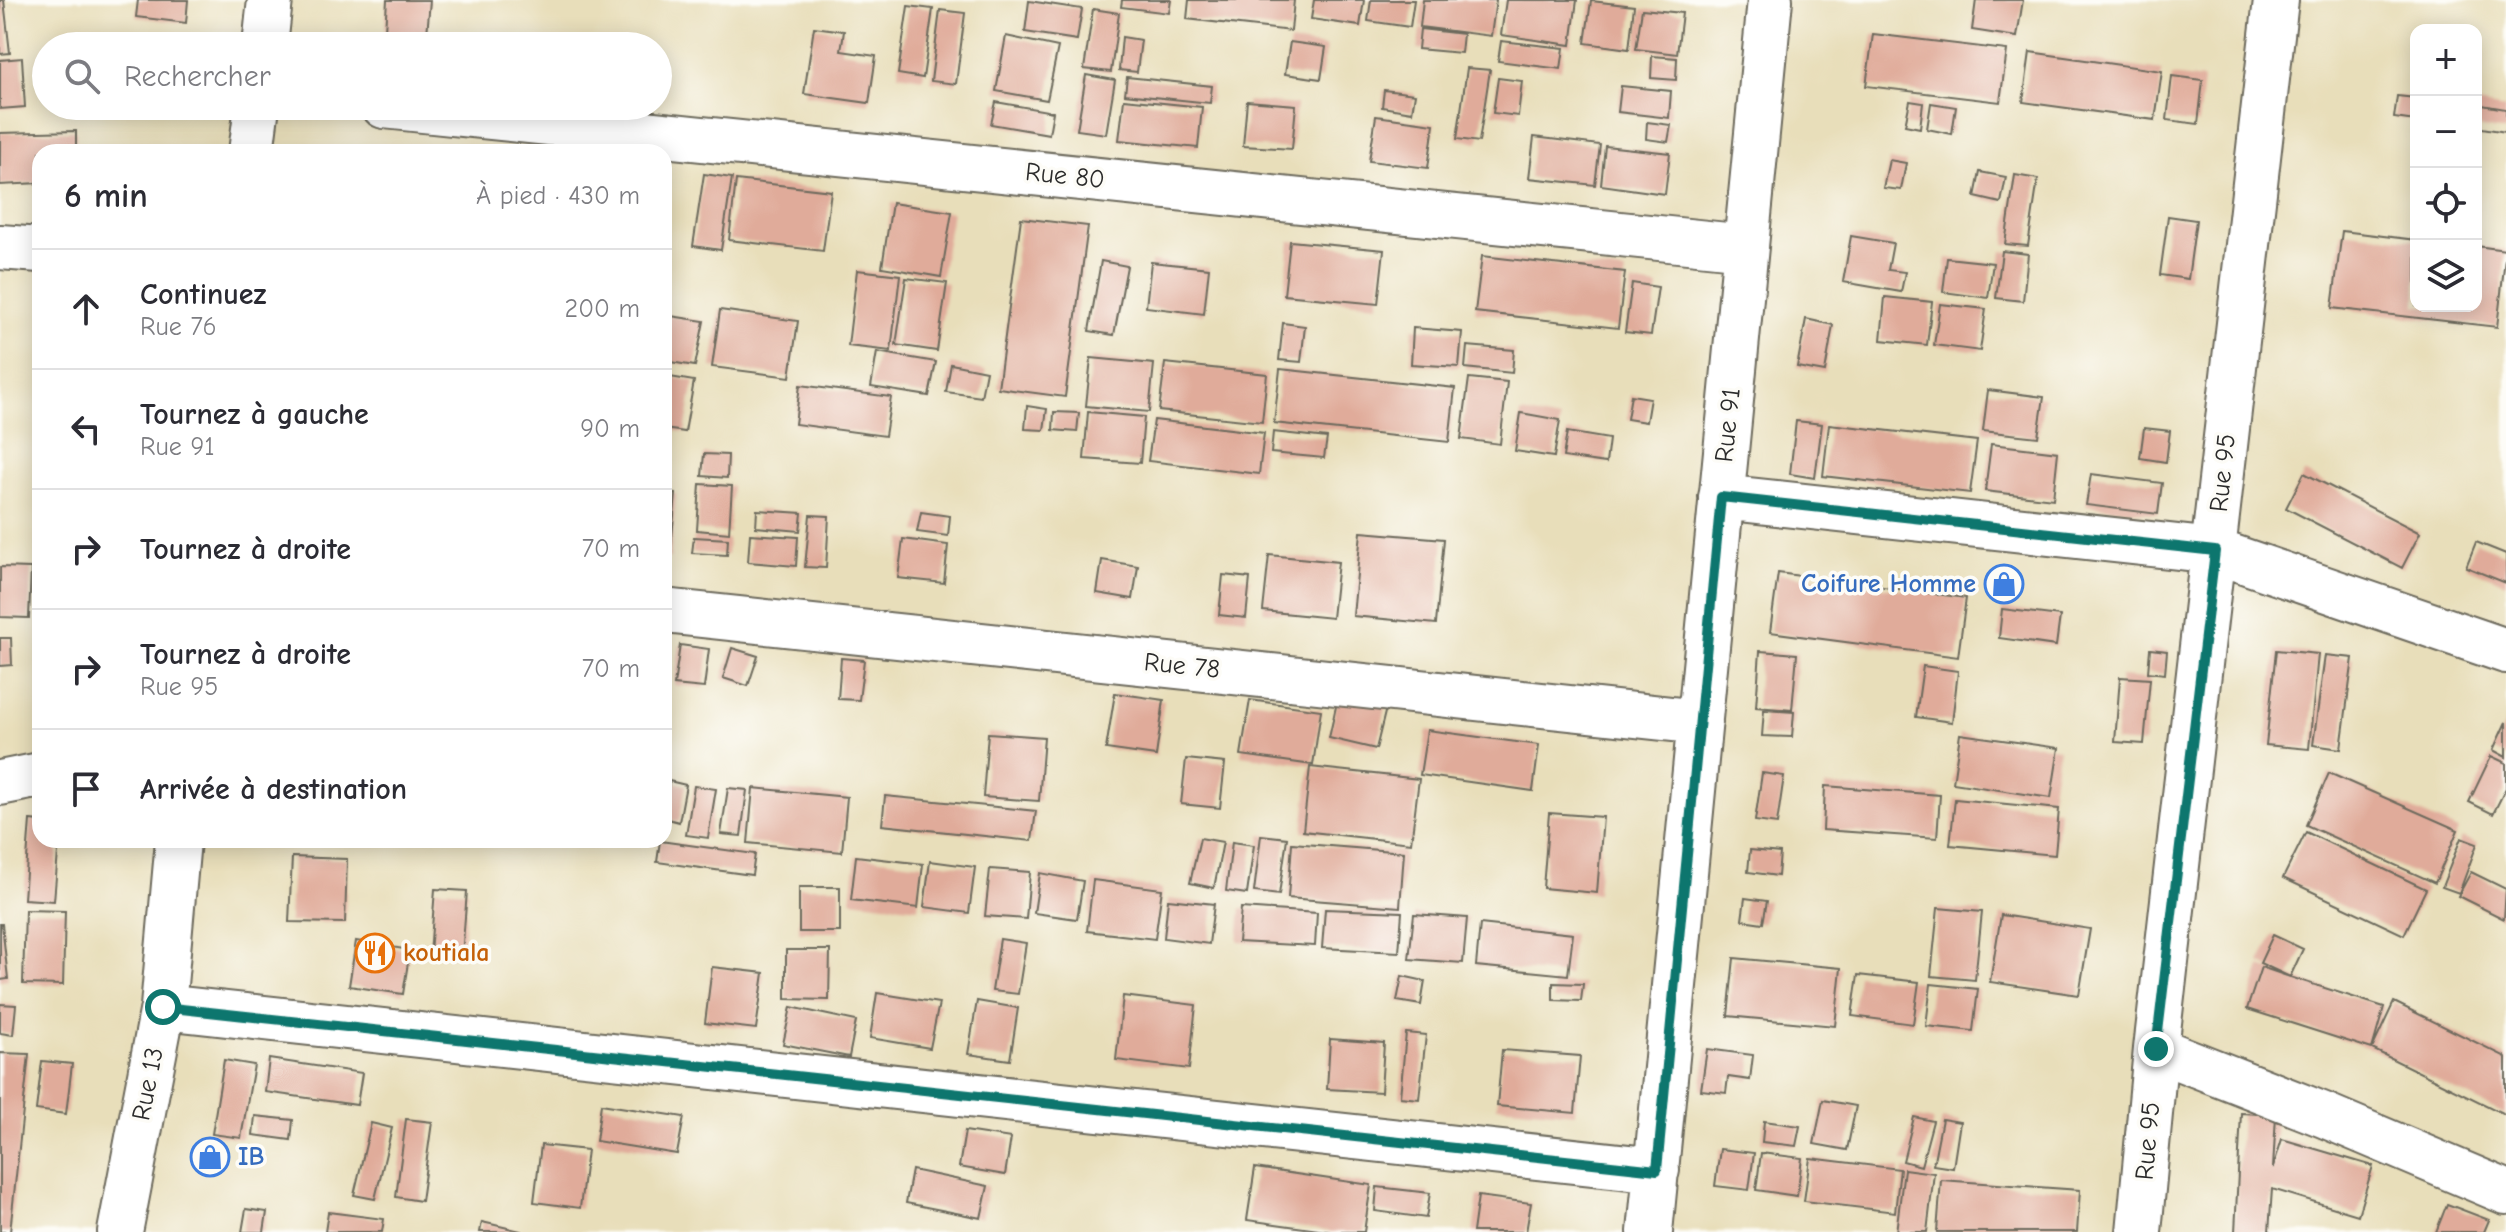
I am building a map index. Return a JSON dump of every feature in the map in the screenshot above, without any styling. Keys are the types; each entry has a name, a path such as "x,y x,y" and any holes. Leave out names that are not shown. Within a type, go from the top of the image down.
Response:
{"street":[{"path":"267,32 270,0"},
{"name":"Rue 91","path":"1650,1232 1770,0"},
{"name":"Rue 95","path":"2139,1232 2156,1049 2276,0"},
{"path":"252,144 255,120"},
{"name":"Rue 80","path":"519,120 1746,247"},
{"path":"0,247 32,249"},
{"path":"1721,497 2215,551 2506,651"},
{"name":"Rue 78","path":"672,612 1700,722"},
{"path":"0,783 32,777"},
{"name":"Rue 13","path":"120,1232 163,1007 177,848"},
{"path":"163,1007 1657,1170"},
{"path":"2156,1049 2324,1115 2506,1192"}],"building":[{"path":"0,0 4,0 10,53 0,54"},
{"path":"138,0 188,0 186,23 136,17"},
{"path":"387,0 430,0 427,32 385,32"},
{"path":"1122,0 1171,0 1169,13 1121,7"},
{"path":"1189,0 1294,0 1291,31 1187,19"},
{"path":"1314,0 1364,0 1360,26 1311,19"},
{"path":"1371,0 1414,0 1410,27 1368,21"},
{"path":"1423,0 1496,0 1491,36 1420,27"},
{"path":"1506,0 1577,0 1571,45 1501,35"},
{"path":"1976,0 2023,0 2017,37 1972,30"},
{"path":"1029,1 1082,9 1077,40 1025,32"},
{"path":"1591,1 1634,6 1629,49 1585,43"},
{"path":"908,6 933,9 923,78 898,74"},
{"path":"1093,9 1119,13 1111,72 1084,69"},
{"path":"1642,9 1682,13 1677,54 1636,49"},
{"path":"940,10 965,13 956,84 931,81"},
{"path":"814,27 844,31 841,51 876,56 869,103 804,94"},
{"path":"1420,29 1463,34 1461,53 1418,49"},
{"path":"1873,34 2007,50 2000,102 1866,86"},
{"path":"1006,36 1058,47 1047,100 996,91"},
{"path":"1122,37 1141,40 1137,72 1119,70"},
{"path":"1501,41 1564,48 1561,69 1498,61"},
{"path":"1290,42 1326,47 1321,79 1285,74"},
{"path":"2030,52 2162,71 2155,120 2023,102"},
{"path":"1652,56 1677,58 1676,80 1651,78"},
{"path":"22,58 25,107 0,109 0,60"},
{"path":"1467,68 1490,70 1479,142 1457,139"},
{"path":"1086,75 1115,80 1106,134 1077,130"},
{"path":"2172,76 2203,80 2198,124 2167,120"},
{"path":"1127,77 1212,86 1210,103 1125,94"},
{"path":"1498,78 1522,81 1518,116 1493,113"},
{"path":"1621,86 1671,91 1669,118 1618,112"},
{"path":"1384,90 1415,94 1412,112 1382,107"},
{"path":"2397,96 2410,97 2410,120 2394,118"},
{"path":"1124,99 1202,107 1198,148 1119,140"},
{"path":"1247,101 1296,105 1292,149 1243,146"},
{"path":"1910,101 1923,103 1920,128 1905,125"},
{"path":"996,102 1053,112 1049,134 991,124"},
{"path":"1931,103 1956,107 1952,134 1927,129"},
{"path":"2482,105 2506,109 2506,132 2482,128"},
{"path":"1376,116 1434,124 1428,168 1369,161"},
{"path":"1647,122 1671,125 1668,142 1646,139"},
{"path":"76,131 76,144 32,144 32,183 0,185 0,133"},
{"path":"1534,137 1600,145 1595,185 1529,178"},
{"path":"1605,146 1670,153 1665,194 1601,185"},
{"path":"1889,160 1906,163 1901,190 1883,188"},
{"path":"1980,172 2006,177 2001,203 1975,197"},
{"path":"704,174 732,178 721,250 693,246"},
{"path":"2015,175 2038,179 2028,246 2005,244"},
{"path":"736,180 831,191 823,251 729,240"},
{"path":"892,203 952,212 941,277 882,267"},
{"path":"2168,216 2196,220 2188,279 2160,275"},
{"path":"1021,218 1088,226 1065,397 998,388"},
{"path":"2342,231 2410,239 2410,312 2482,312 2482,247 2506,250 2497,327 2332,308"},
{"path":"1851,236 1893,243 1888,270 1905,272 1901,292 1843,282"},
{"path":"1290,241 1384,250 1378,304 1284,295"},
{"path":"2002,251 2028,254 2023,301 1996,298"},
{"path":"1482,256 1625,272 1618,328 1475,312"},
{"path":"1947,258 1993,263 1988,298 1943,292"},
{"path":"1101,261 1127,266 1114,335 1089,331"},
{"path":"1151,262 1209,268 1204,314 1146,307"},
{"path":"857,270 900,275 891,351 848,346"},
{"path":"906,278 947,283 937,351 896,345"},
{"path":"1632,283 1658,287 1651,335 1625,332"},
{"path":"1885,297 1932,302 1927,345 1881,340"},
{"path":"1940,304 1986,309 1980,351 1934,345"},
{"path":"720,310 798,321 790,377 712,367"},
{"path":"672,316 704,321 695,366 672,362"},
{"path":"1806,319 1833,325 1825,372 1797,367"},
{"path":"1283,323 1305,326 1301,362 1279,360"},
{"path":"1413,328 1462,332 1459,367 1411,364"},
{"path":"1467,346 1514,350 1512,373 1465,368"},
{"path":"877,352 936,362 929,396 871,387"},
{"path":"1091,358 1154,364 1149,412 1086,406"},
{"path":"1165,363 1267,374 1262,422 1159,411"},
{"path":"951,364 986,371 981,397 946,392"},
{"path":"1280,369 1455,388 1449,442 1274,423"},
{"path":"672,377 694,381 685,432 672,430"},
{"path":"1469,378 1507,382 1500,444 1461,439"},
{"path":"800,385 891,397 885,436 795,424"},
{"path":"1988,390 2044,397 2038,437 1983,431"},
{"path":"1631,395 1650,398 1646,422 1627,419"},
{"path":"1027,406 1047,409 1044,430 1025,429"},
{"path":"1054,412 1079,413 1077,432 1053,430"},
{"path":"1088,412 1144,417 1140,463 1084,459"},
{"path":"1521,413 1560,420 1554,457 1515,451"},
{"path":"1154,420 1264,433 1259,474 1148,461"},
{"path":"1796,421 1822,424 1815,478 1790,474"},
{"path":"1829,424 1977,441 1970,493 1823,476"},
{"path":"2144,428 2170,431 2166,462 2140,458"},
{"path":"1273,432 1327,438 1324,458 1271,453"},
{"path":"1567,432 1609,439 1606,463 1563,457"},
{"path":"1991,444 2058,452 2053,499 1985,491"},
{"path":"704,454 728,455 727,478 702,476"},
{"path":"2304,473 2420,533 2402,568 2286,508"},
{"path":"2091,474 2162,483 2158,514 2086,505"},
{"path":"700,484 732,486 729,533 697,530"},
{"path":"672,494 676,494 672,537"},
{"path":"757,510 802,513 800,531 756,527"},
{"path":"921,512 950,516 948,536 917,532"},
{"path":"810,515 829,516 826,568 805,567"},
{"path":"1361,532 1444,539 1436,624 1353,616"},
{"path":"750,534 798,537 796,566 748,562"},
{"path":"694,537 728,539 727,555 692,553"},
{"path":"903,539 948,545 944,583 898,578"},
{"path":"2476,542 2506,554 2506,583 2466,567"},
{"path":"1269,555 1338,562 1332,618 1263,611"},
{"path":"1102,560 1138,566 1133,599 1097,593"},
{"path":"0,567 31,568 29,618 0,617"},
{"path":"1778,573 1966,598 1958,657 1770,632"},
{"path":"1223,575 1250,578 1246,618 1219,615"},
{"path":"2002,609 2060,616 2056,646 1999,638"},
{"path":"0,638 11,638 12,665 0,666"},
{"path":"680,645 709,649 704,688 674,685"},
{"path":"732,648 758,656 748,686 723,678"},
{"path":"2150,649 2167,651 2165,674 2148,672"},
{"path":"2276,650 2318,654 2309,749 2266,745"},
{"path":"1760,651 1797,654 1792,710 1756,707"},
{"path":"2325,655 2353,658 2341,749 2313,745"},
{"path":"841,658 864,660 859,700 838,699"},
{"path":"1923,666 1958,671 1952,722 1916,717"},
{"path":"2120,677 2150,679 2144,744 2115,742"},
{"path":"1115,693 1164,700 1156,756 1106,749"},
{"path":"1339,693 1387,704 1376,749 1329,738"},
{"path":"1250,700 1321,710 1313,765 1241,755"},
{"path":"1764,710 1794,712 1792,737 1762,736"},
{"path":"2506,722 2506,757 2493,750"},
{"path":"1427,730 1539,745 1533,791 1420,775"},
{"path":"988,733 1044,737 1039,801 983,797"},
{"path":"1960,734 2059,748 2051,798 1953,783"},
{"path":"2491,756 2506,763 2506,788 2493,814 2469,802"},
{"path":"1186,759 1225,763 1220,808 1181,804"},
{"path":"1310,767 1419,779 1411,843 1303,831"},
{"path":"1762,773 1784,776 1777,824 1755,821"},
{"path":"2329,773 2458,830 2435,883 2306,825"},
{"path":"672,782 686,785 679,822 672,820"},
{"path":"694,786 716,789 708,838 686,835"},
{"path":"1825,786 1940,795 1937,838 1823,830"},
{"path":"728,788 747,790 741,836 721,834"},
{"path":"753,788 847,797 842,852 748,843"},
{"path":"885,796 1036,811 1032,841 882,825"},
{"path":"1955,799 2059,809 2055,855 1950,845"},
{"path":"1549,813 1603,817 1597,893 1543,888"},
{"path":"30,820 32,848 58,848 54,901 24,899"},
{"path":"2306,832 2426,889 2404,935 2283,878"},
{"path":"1261,835 1287,838 1279,895 1254,892"},
{"path":"1200,838 1223,842 1214,888 1190,883"},
{"path":"2461,838 2477,844 2459,893 2442,887"},
{"path":"1232,842 1254,845 1247,894 1226,891"},
{"path":"672,843 755,854 752,875 657,862 659,848 672,848"},
{"path":"1292,843 1404,852 1400,907 1288,898"},
{"path":"1750,850 1780,853 1778,876 1748,872"},
{"path":"856,856 923,864 918,908 851,900"},
{"path":"292,857 347,859 345,923 289,922"},
{"path":"930,861 975,867 969,913 924,907"},
{"path":"990,869 1030,872 1026,919 985,916"},
{"path":"2471,872 2506,889 2504,919 2458,896"},
{"path":"1040,873 1083,881 1077,919 1034,913"},
{"path":"1093,880 1162,889 1155,939 1087,931"},
{"path":"799,887 840,887 840,932 799,932"},
{"path":"435,889 467,891 462,956 430,954"},
{"path":"1745,898 1767,901 1763,923 1742,920"},
{"path":"1168,899 1214,904 1209,944 1164,938"},
{"path":"1241,908 1317,913 1315,946 1238,942"},
{"path":"1938,908 1982,912 1975,980 1931,976"},
{"path":"1325,909 1402,912 1399,952 1322,948"},
{"path":"25,910 65,911 63,985 23,984"},
{"path":"1414,914 1467,918 1463,963 1409,959"},
{"path":"2001,915 2090,929 2079,995 1990,982"},
{"path":"0,924 8,979 0,980"},
{"path":"1480,924 1573,934 1568,975 1476,966"},
{"path":"2273,935 2303,949 2290,977 2260,963"},
{"path":"1000,939 1026,943 1018,994 992,991"},
{"path":"356,941 410,950 403,994 349,986"},
{"path":"786,950 830,950 829,1000 786,999"},
{"path":"1734,958 1841,968 1835,1026 1728,1016"},
{"path":"712,967 764,973 756,1029 705,1023"},
{"path":"2261,967 2384,1007 2372,1049 2247,1009"},
{"path":"1858,975 1919,982 1913,1024 1852,1016"},
{"path":"1402,976 1425,981 1421,1005 1397,1001"},
{"path":"1553,983 1583,984 1581,1001 1553,1000"},
{"path":"1931,984 1978,989 1973,1031 1926,1026"},
{"path":"877,993 939,1003 930,1048 870,1038"},
{"path":"1123,996 1196,1005 1189,1069 1116,1060"},
{"path":"977,1001 1018,1008 1010,1060 968,1054"},
{"path":"2394,1002 2506,1057 2506,1115 2372,1049"},
{"path":"0,1004 16,1005 13,1035 0,1033"},
{"path":"791,1007 856,1021 849,1057 783,1044"},
{"path":"1406,1033 1426,1035 1419,1099 1400,1097"},
{"path":"1330,1039 1384,1043 1381,1092 1327,1089"},
{"path":"1707,1049 1753,1055 1750,1080 1728,1077 1726,1093 1701,1090"},
{"path":"1502,1050 1580,1056 1575,1113 1497,1106"},
{"path":"0,1053 29,1054 10,1232 0,1232"},
{"path":"269,1059 362,1073 357,1105 265,1092"},
{"path":"224,1060 254,1065 241,1138 212,1134"},
{"path":"42,1061 72,1064 66,1114 36,1110"},
{"path":"1823,1100 1856,1106 1847,1150 1814,1144"},
{"path":"601,1104 684,1117 677,1154 596,1141"},
{"path":"2241,1113 2276,1115 2273,1168 2282,1139 2373,1166 2358,1215 2272,1189 2269,1232 2235,1232"},
{"path":"255,1116 293,1120 291,1140 253,1135"},
{"path":"1914,1117 1933,1121 1921,1166 1903,1161"},
{"path":"406,1119 432,1122 421,1201 396,1197"},
{"path":"1942,1119 1960,1122 1953,1168 1933,1165"},
{"path":"1764,1121 1800,1126 1796,1146 1762,1142"},
{"path":"371,1123 392,1128 375,1199 354,1195"},
{"path":"965,1131 1011,1138 1005,1175 959,1167"},
{"path":"541,1145 587,1150 580,1208 534,1202"},
{"path":"1720,1149 1754,1153 1749,1190 1715,1186"},
{"path":"1761,1153 1802,1158 1797,1196 1756,1190"},
{"path":"1810,1158 1900,1169 1895,1212 1804,1201"},
{"path":"1255,1168 1371,1185 1364,1232 1333,1232 1247,1220"},
{"path":"1904,1169 1934,1173 1927,1232 1896,1232"},
{"path":"912,1170 988,1186 981,1218 906,1203"},
{"path":"1941,1180 2080,1190 2077,1232 1937,1232"},
{"path":"1377,1187 1430,1193 1426,1218 1375,1211"},
{"path":"1478,1196 1531,1203 1526,1232 1473,1232"},
{"path":"2447,1204 2489,1220 2484,1232 2436,1232"},
{"path":"246,1209 267,1212 264,1232 242,1232"},
{"path":"328,1212 384,1219 382,1232 325,1232"},
{"path":"482,1222 521,1231 521,1232 480,1232"}],"place":[{"name":"Coifure Homme","path":"2004,584"},
{"name":"koutiala","path":"375,953"},
{"name":"IB","path":"210,1157"}],"route":[{"path":"163,1007 1657,1170 1721,497 2215,551 2156,1049"}]}
